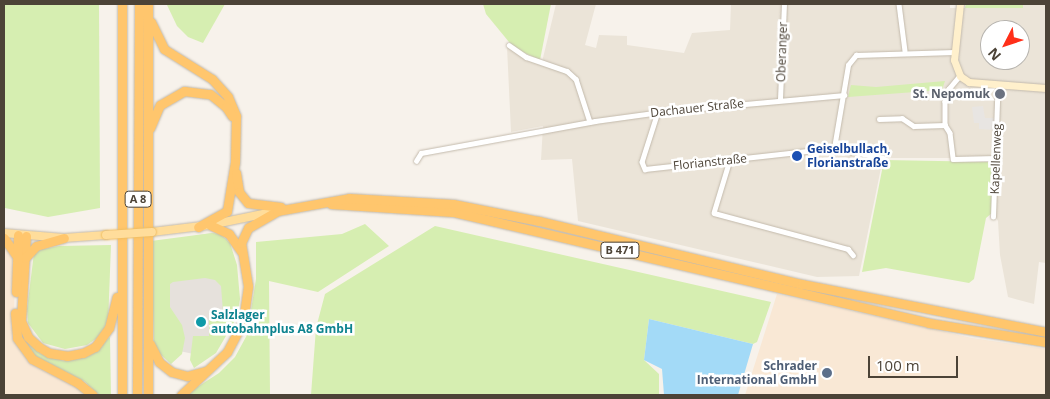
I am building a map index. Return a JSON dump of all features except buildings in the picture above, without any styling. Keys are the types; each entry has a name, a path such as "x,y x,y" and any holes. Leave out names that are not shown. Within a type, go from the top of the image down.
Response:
{"highway":[{"name":"A 8","path":"122,4 120,288 122,395"},
{"name":"A 8","path":"137,395 145,5"},
{"path":"145,5 152,27 164,49 182,63 204,73 222,89 233,106 236,127 234,178 228,211 198,227"},
{"path":"145,5 148,395"},
{"path":"147,143 155,111 167,98 184,91 203,92 218,100 231,113 236,127"},
{"path":"234,178 239,192 248,203 262,207 296,207"},
{"name":"B 471","path":"277,211 319,203 375,198 453,204 539,221 802,284 1046,332"},
{"name":"B 471","path":"319,203 453,212 930,323 1046,342"},
{"path":"181,395 211,369 234,342 246,312 248,286 242,251 242,238 248,228 277,211"},
{"path":"210,225 229,234 242,251"},
{"path":"22,235 21,321 28,337 49,353 74,355 95,347 109,328 120,288"},
{"path":"4,238 21,259 15,330 21,346 36,362 78,382 93,395"},
{"path":"21,259 36,246 64,238"},
{"path":"148,334 154,354 172,372 187,376 211,369"}],"main road":[{"name":"B 471","path":"4,233 64,238 152,232 210,225 277,211"}],"street":[{"name":"Oberanger","path":"780,99 784,4"},
{"path":"899,4 905,51"},
{"path":"960,4 954,52 954,67 960,76 969,82 1046,88"},
{"path":"509,45 526,57 567,70 576,78 590,122"},
{"path":"834,148 848,65 856,55 905,51 954,52"},
{"path":"960,76 946,95 944,125 950,133 953,159 996,158"},
{"name":"Dachauer Straße","path":"416,161 421,153 590,122 658,112 780,99 844,95"},
{"name":"Kapellenweg","path":"993,217 997,100"},
{"name":"Florianstraße","path":"658,112 642,162 645,169 834,148 883,158"},
{"path":"879,119 902,118 914,126 944,125"},
{"path":"730,160 714,213 848,249 853,255"}],"shaded area":[{"path":"556,4 596,4 585,45 596,48 599,35 627,36 627,45 684,53 692,33 730,30 731,4 950,4 950,8 1023,8 1023,4 1046,4 1046,263 1039,262 1034,304 1008,297 1000,255 998,221 994,214 996,158 883,158 859,276 817,277 578,221 572,159 541,160 543,126 511,132 507,47 542,62"},
{"path":"983,106 985,118 994,118 994,130 979,129 979,123 974,123 972,107"},
{"path":"212,233 227,239 232,286 208,357 165,348 161,241"},
{"path":"4,242 15,256 14,332 28,360 41,370 64,378 89,395 4,395"},
{"path":"777,294 972,338 1046,349 1046,395 745,395"}],"green space":[{"path":"4,4 99,4 100,208 48,217 5,208"},
{"path":"225,4 203,43 188,37 177,26 167,5"},
{"path":"483,4 551,4 540,60 514,48 486,14"},
{"path":"966,4 1023,4 1023,8 965,8"},
{"path":"945,81 942,90 848,97 851,85 876,87"},
{"path":"884,160 993,162 992,213 986,218 974,279 969,283 886,268 862,272"},
{"path":"365,224 389,246 318,292 269,281 270,395 185,395 219,373 235,357 247,335 256,279 256,242 342,234"},
{"path":"435,226 771,302 757,342 753,344 649,319 644,360 659,374 659,395 311,395 316,328 325,294"},
{"path":"212,233 220,234 230,243 237,265 240,299 237,317 216,353 194,368 190,360 193,336 209,336 209,312 223,312 221,286 215,280 205,278 170,284 170,307 182,325 185,338 182,354 171,364 158,352 154,342 151,241"},
{"path":"111,245 108,324 97,338 87,345 65,349 43,343 28,323 27,309 34,253 38,250 59,246"},
{"path":"20,332 39,353 64,361 89,355 110,337 111,395 99,395 84,381 38,360 24,343"}],"water":[{"path":"649,319 753,344 738,395 664,395 662,369 644,360"}],"place":[{"name":"St. Nepomuk","path":"1000,94"},
{"name":"Geiselbullach, Florianstraße","path":"797,156"},
{"name":"Salzlager autobahnplus A8 GmbH","path":"201,322"},
{"name":"Schrader International GmbH","path":"827,373"}]}
